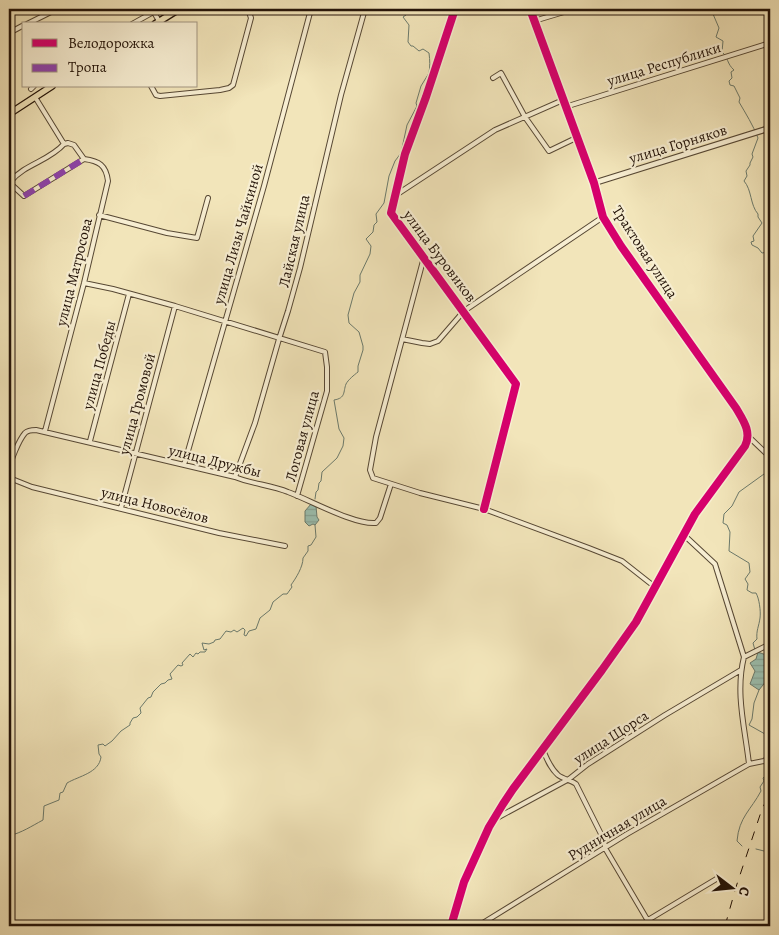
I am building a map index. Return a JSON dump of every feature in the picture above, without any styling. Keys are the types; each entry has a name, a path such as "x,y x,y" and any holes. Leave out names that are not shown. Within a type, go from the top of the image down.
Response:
{"main road":[{"path":"158,22 179,9"},
{"path":"9,114 49,88"}],"street":[{"path":"31,22 57,9"},
{"path":"135,22 153,10 159,9"},
{"path":"152,88 160,96 220,90 233,85 251,18 248,9"},
{"name":"улица Лизы Чайкиной","path":"184,465 264,186 311,9"},
{"name":"Лайская улица","path":"235,477 255,423 300,268 341,95 365,9"},
{"name":"улица Буровиков","path":"455,9 405,154 391,213 516,384 484,509"},
{"name":"Трактовая улица","path":"530,9 594,183 603,217 736,408 746,425 749,437 770,457"},
{"path":"534,21 574,9"},
{"path":"9,33 22,26"},
{"name":"улица Республики","path":"565,107 770,43"},
{"path":"493,78 501,73 525,117 549,151 576,138"},
{"path":"35,97 64,144 55,153 17,174 11,181 12,185 24,196 84,159"},
{"path":"396,195 495,130 562,100"},
{"name":"улица Горняков","path":"594,183 770,128"},
{"name":"улица Матросова","path":"45,431 84,283 108,181 105,168 99,162 84,159 70,142 64,144"},
{"path":"99,215 167,233 198,238 208,198"},
{"path":"402,339 422,343 438,341 464,312 603,217"},
{"path":"424,257 376,437 370,470 374,478 405,487 420,494 484,509 622,561 654,587"},
{"path":"84,283 175,306 279,339"},
{"name":"улица Победы","path":"90,441 129,294"},
{"name":"улица Громовой","path":"121,508 175,306"},
{"name":"Логовая улица","path":"279,339 325,352 327,367 327,391 297,496"},
{"path":"9,472 12,458 25,433 30,430 45,431"},
{"name":"улица Дружбы","path":"45,431 136,452 286,491 369,523 376,523 380,518 391,484"},
{"path":"451,926 464,882 493,820 512,789 543,750 636,622 702,503 745,446 749,437"},
{"path":"745,446 756,445"},
{"name":"улица Новосёлов","path":"9,472 12,479 20,482 219,533 286,546"},
{"path":"684,536 715,564 744,657 741,670 740,709 750,764"},
{"path":"744,657 770,644"},
{"name":"улица Щорса","path":"493,820 569,779 588,764 741,670"},
{"path":"543,750 549,764 559,775 576,784 604,840 605,848 651,926"},
{"name":"Рудничная улица","path":"478,926 627,834 750,764 764,761 770,756"},
{"path":"503,804 510,812"},
{"path":"638,926 718,878"}],"shaded area":[{"path":"311,504 316,506 319,520 315,525 309,526 305,522 305,511"},
{"path":"758,652 766,655 768,660 766,668 769,671 767,680 759,690 750,684 755,671 750,663 756,659"},
{"path":"769,869 770,892 765,881 767,870"}],"waterway":[{"path":"315,499 322,472 337,458 343,446 344,438 339,429 334,400 341,398 347,382 358,372 363,350 359,332 349,323 348,315 354,293 360,282 360,275 370,254 371,246 366,239 373,232 374,225 377,222 376,214 384,203 389,176 395,161 401,153 407,125 417,106 416,103 421,86 429,73 429,53 423,49 419,51 408,42 409,25 403,17 406,15 407,9"},
{"path":"717,9 713,14 719,28 716,37 723,41 722,52 734,70 731,72 730,85 734,86 740,98 739,102 758,138 744,181 762,223 753,236 754,241 751,242 762,253 768,252 770,257"},
{"path":"755,650 753,643 757,639 760,618 759,601 756,593 747,590 748,584 745,579 750,572 749,563 729,551 730,532 727,525 723,523 724,514 732,506 739,492 770,471"},
{"path":"9,836 43,820 44,806 59,800 60,793 63,792 67,783 97,767 101,757 98,745 103,744 105,746 130,725 133,718 141,713 140,708 151,697 153,692 161,684 172,679 170,674 178,665 183,665 182,663 190,654 193,657 196,653 205,652 207,649 204,650 202,643 209,644 214,642 220,639 226,631 231,632 234,630 237,632 243,628 245,630 244,635 246,636 249,631 256,629 260,618 270,610 273,602 283,594 287,594 292,587 291,585 301,569 308,546 311,545 316,537 315,525"},
{"path":"759,690 749,725 765,734 768,743 766,750 768,756"},
{"path":"742,846 737,841 740,826 761,791 760,787 764,781 763,778 769,772 768,768 764,765 770,761"},
{"path":"756,849 764,851 769,855 769,869"},
{"path":"770,896 767,905 770,914"}],"railway":[{"path":"725,926 762,809 770,793"}],"marked path":[{"path":"24,196 84,159"}],"cycle path":[{"path":"455,9 405,154 391,213 516,384 484,509"},
{"path":"451,926 464,882 489,827 513,789 636,622 695,514 745,446 748,436 746,426 736,408 621,246 603,217 594,183 530,9"}]}
